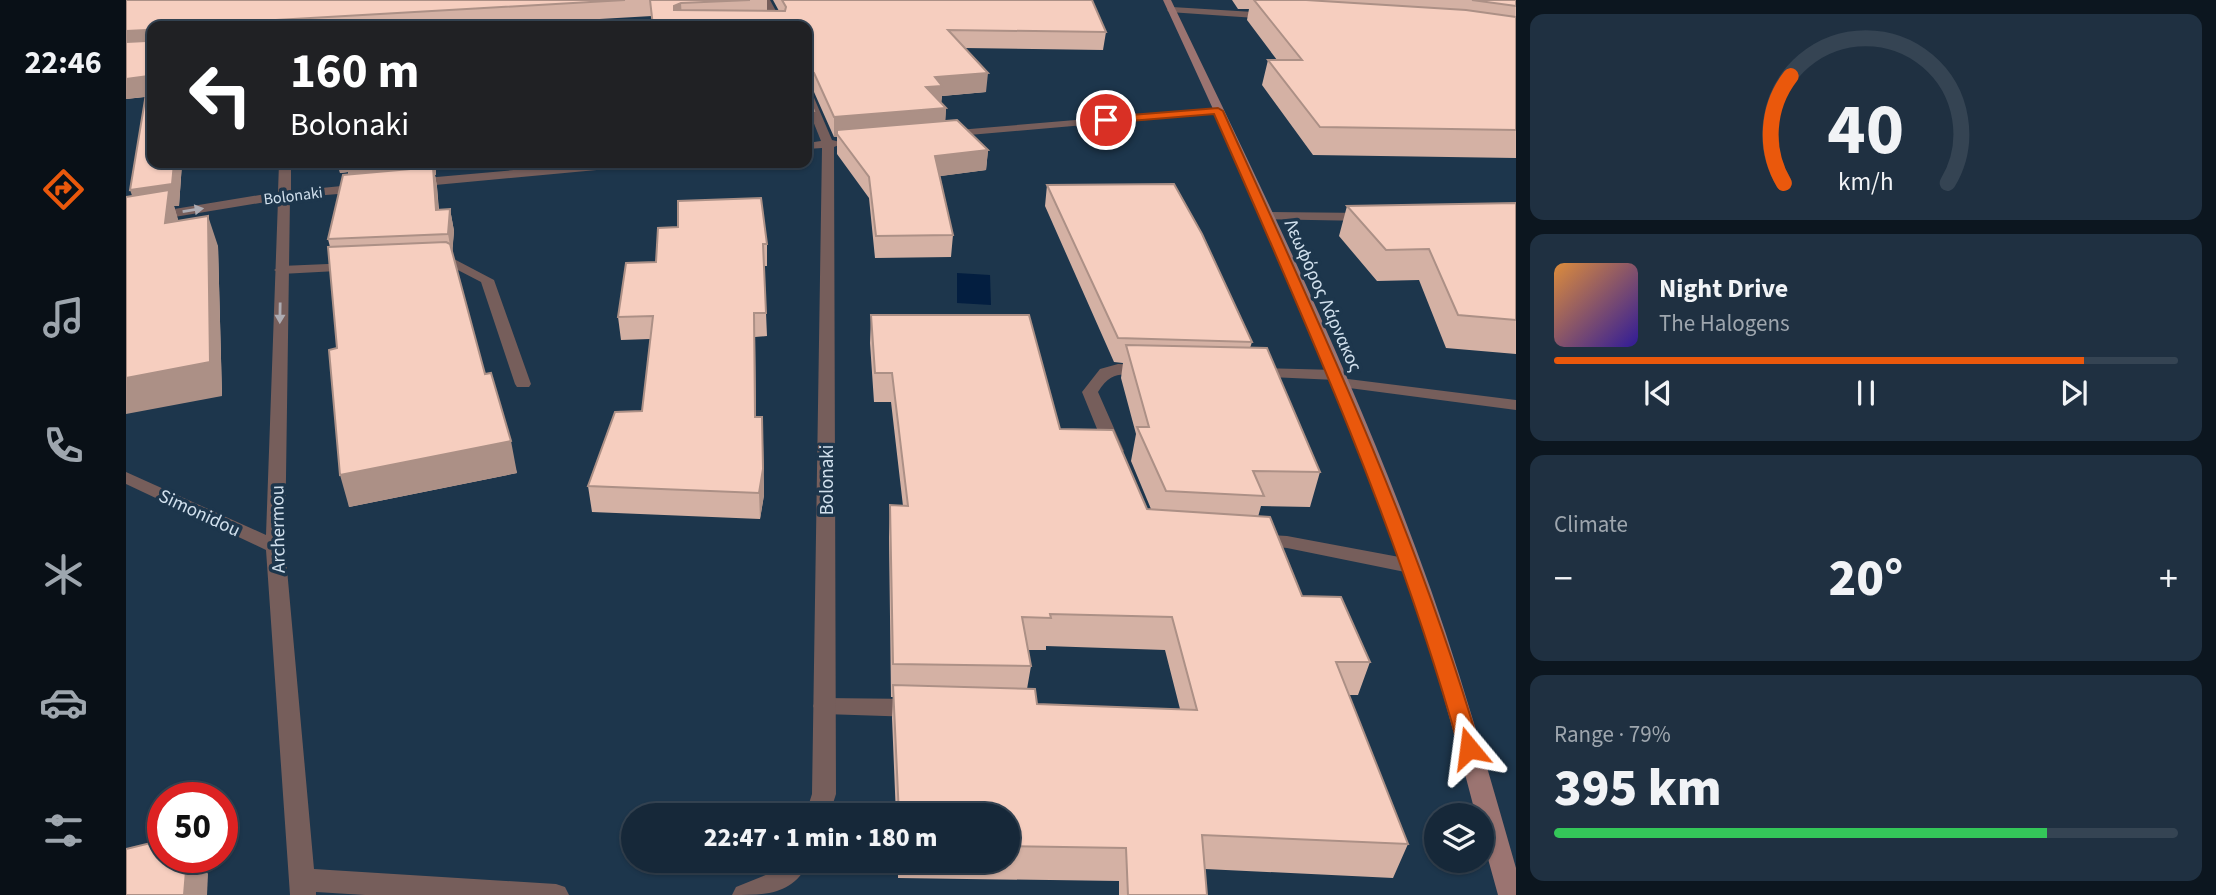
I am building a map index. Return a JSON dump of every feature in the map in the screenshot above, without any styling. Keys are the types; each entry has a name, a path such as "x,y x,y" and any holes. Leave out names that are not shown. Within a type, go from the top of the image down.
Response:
{"main road":[{"name":"Λεωφόρος Λάρνακος","path":"1169,5 1338,379 1410,566 1448,675 1511,895"}],"street":[{"path":"766,0 776,21"},
{"path":"1169,5 1279,16"},
{"name":"Bolonaki","path":"812,105 828,144 824,794 821,803"},
{"path":"939,135 1218,111"},
{"path":"812,146 856,142"},
{"name":"Archermou","path":"285,168 275,547 302,888"},
{"path":"394,185 576,168"},
{"name":"Bolonaki","path":"126,221 283,195 380,186"},
{"path":"1266,216 1377,217"},
{"path":"414,264 454,262 487,280 523,384"},
{"path":"281,270 361,267"},
{"path":"1120,463 1090,392 1099,375 1111,370 1167,370"},
{"path":"1234,372 1338,379 1516,405"},
{"name":"Simonidou","path":"126,477 275,547"},
{"path":"1232,539 1287,542 1410,566"},
{"path":"824,706 933,709"},
{"path":"745,895 777,881 785,873"},
{"path":"302,888 555,895"}],"water":[{"path":"957,273 990,275 991,305 957,303"}],"building":[{"path":"126,0 625,0 259,21 147,21 147,33 146,30 126,31"},
{"path":"650,0 750,0 681,3 674,6 674,10 785,11 782,0 1092,0 1106,32 948,30 988,73 935,77 942,86 926,87 946,108 834,117 812,72 812,21 652,21"},
{"path":"1254,0 1306,0 1466,10 1516,17 1516,130 1320,127 1268,60 1302,60"},
{"path":"1472,0 1516,0 1516,6"},
{"path":"146,41 147,76 126,79 126,42"},
{"path":"147,88 147,168 174,168 172,184 130,190"},
{"path":"957,120 988,150 935,156 953,235 876,236 869,177 837,134 837,130"},
{"path":"433,168 436,210 450,209 448,234 328,239 343,175"},
{"path":"1174,184 1202,234 1252,342 1118,338 1047,185"},
{"path":"169,190 165,223 208,216 210,362 126,378 126,197"},
{"path":"761,198 767,244 763,244 766,313 754,313 755,417 762,417 763,469 759,493 588,486 615,412 642,411 653,316 618,317 626,263 656,262 658,228 678,227 678,201"},
{"path":"1516,203 1516,320 1458,315 1429,249 1386,250 1347,206"},
{"path":"450,244 485,374 491,373 511,441 340,475 329,350 337,348 328,247"},
{"path":"871,315 1029,315 1060,429 1113,430 1147,509 1270,517 1302,596 1341,597 1370,662 1336,662 1408,844 1202,835 1207,895 1128,895 1126,848 1020,846 1020,803 898,803 893,685 1035,689 1037,704 1197,710 1172,617 1050,614 1051,618 1022,617 1031,666 893,664 890,505 908,506 892,373 875,373"},
{"path":"1126,345 1267,348 1320,472 1253,471 1264,496 1166,491 1137,427 1149,427"},
{"path":"147,844 147,873 186,873 184,895 126,895 126,849"}],"route":[{"path":"1106,120 1218,111 1336,375 1391,511 1448,675 1469,748"}]}
